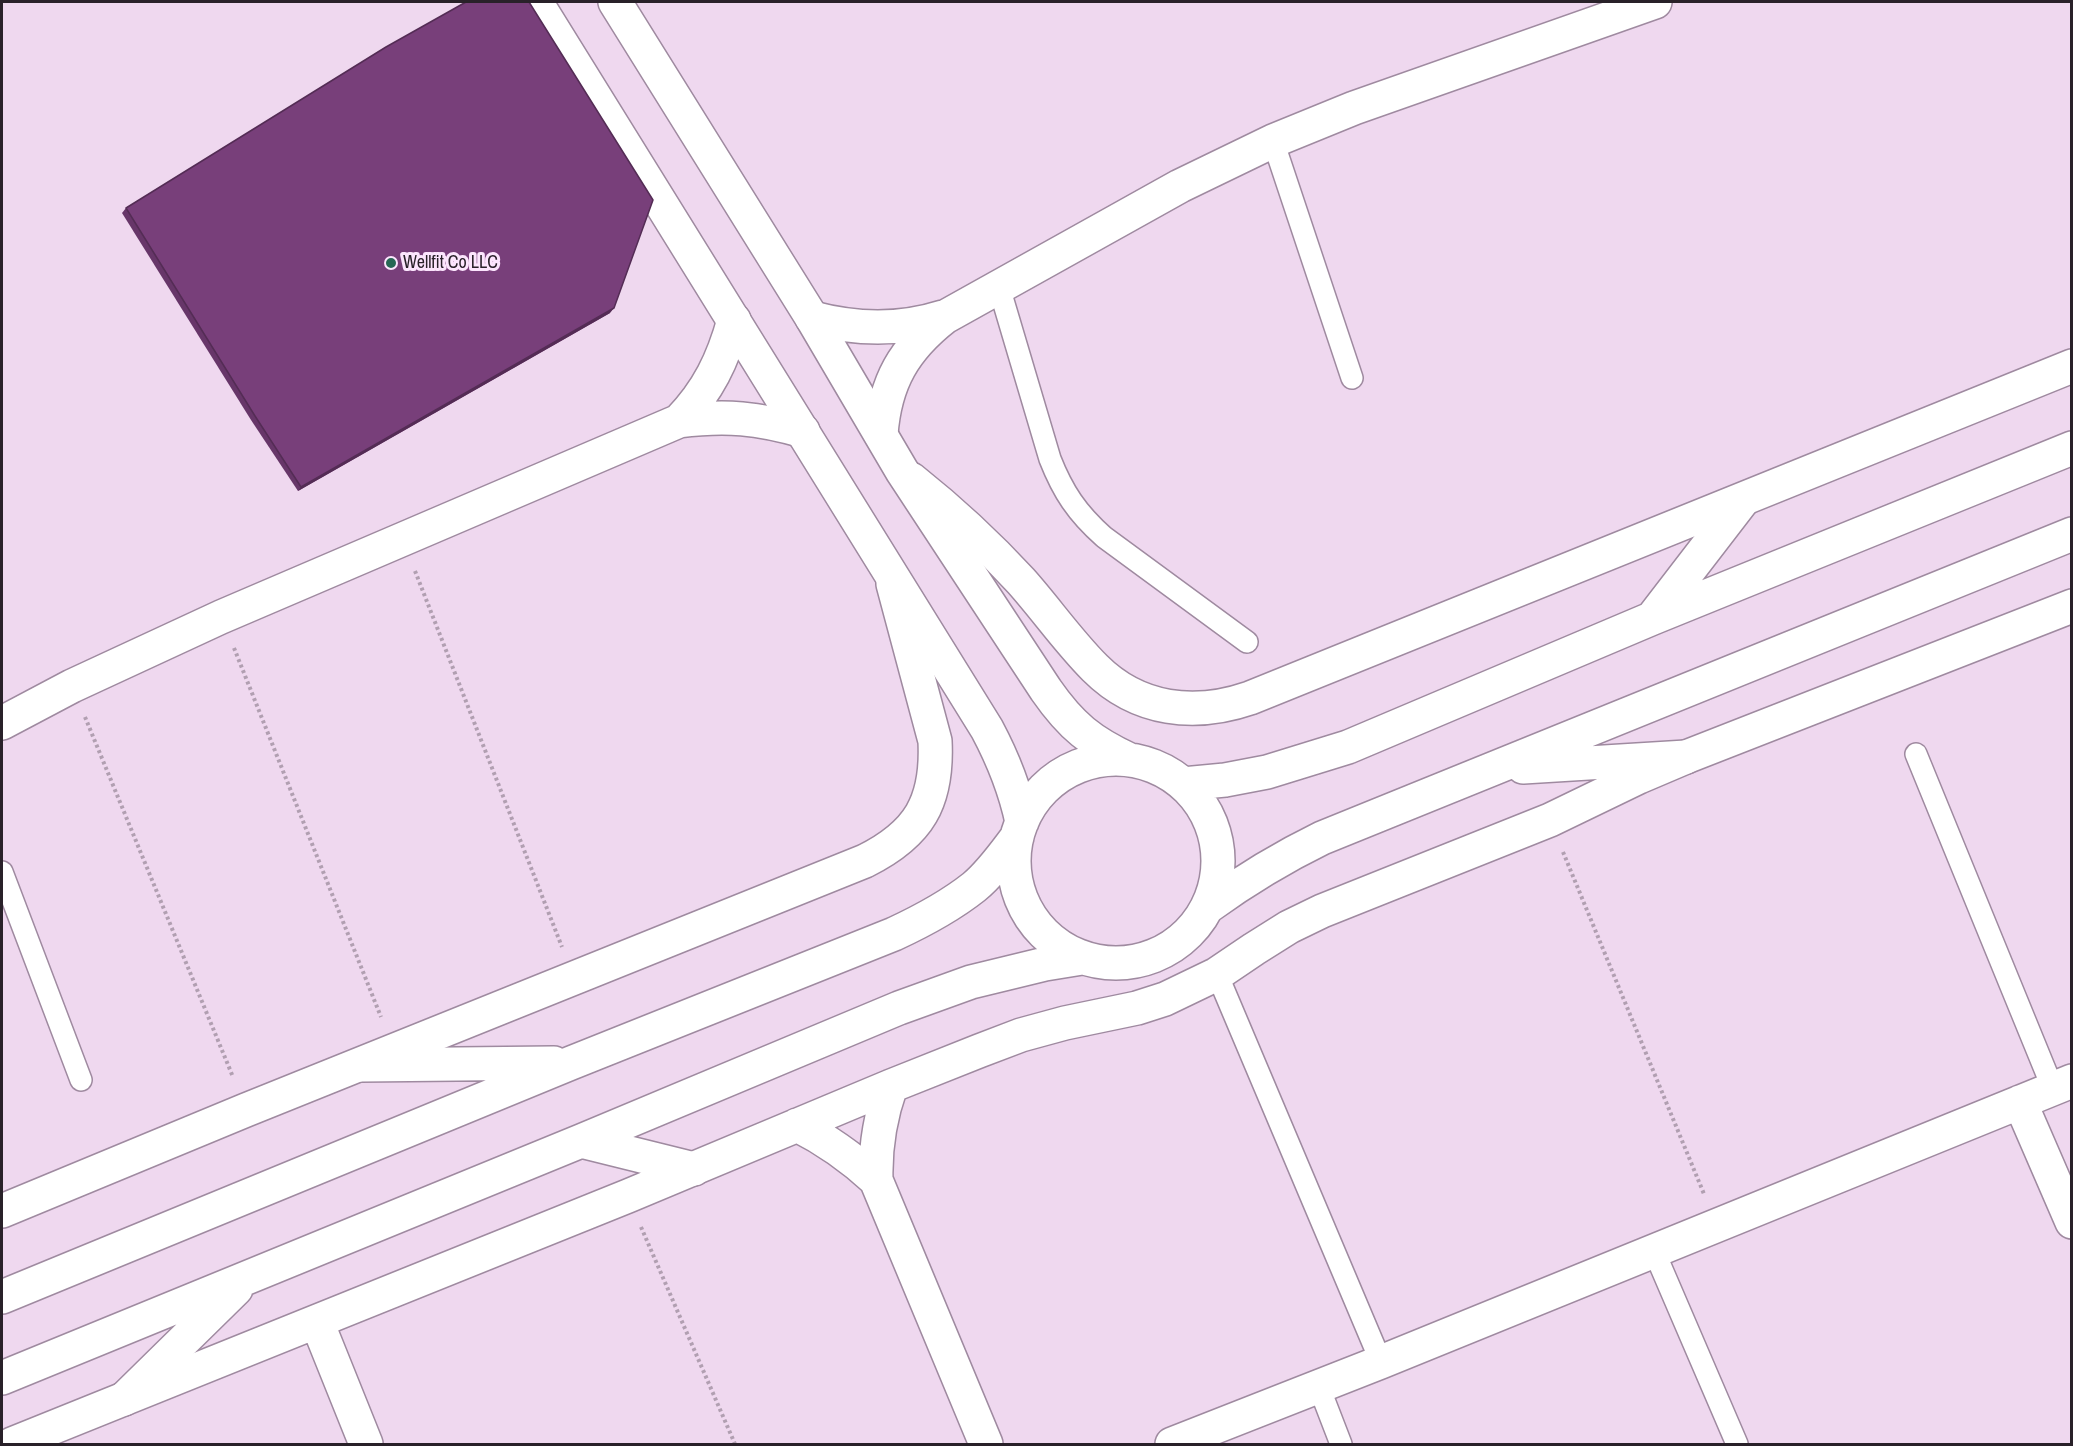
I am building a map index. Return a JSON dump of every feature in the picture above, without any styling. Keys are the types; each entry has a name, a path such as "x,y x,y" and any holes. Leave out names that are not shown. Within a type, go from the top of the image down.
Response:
{"street":[{"path":"536,2 890,571 999,752 1017,798 1020,830 1014,867 1021,896 1035,923 1056,944 1082,958 1111,964 1141,961 1169,950 1192,931 1209,906 1217,881 1218,854 1213,828 1201,804 1183,784 1158,768 1130,760 1105,748 1062,713 902,471 812,318 615,2"},
{"path":"880,434 886,400 898,368 919,339 945,317 1180,186 1273,141 1354,108 1655,2"},
{"path":"812,318 849,327 869,328 907,326 945,317"},
{"path":"679,420 695,404 720,364 734,320"},
{"path":"902,471 944,505 985,543 1095,668 1113,683 1134,696 1156,704 1180,709 1204,709 1227,706 1250,698 2072,366"},
{"path":"2,723 72,686 221,617 679,420 729,417 770,422 803,431"},
{"path":"1183,784 1225,780 1267,772 1348,747 1653,618 2072,448"},
{"path":"1653,618 1743,500"},
{"path":"1209,906 1244,880 1322,838 2072,534"},
{"path":"2,1211 246,1110 865,861 887,850 907,834 922,814 932,791 936,766 935,741 890,571"},
{"path":"12,1444 1021,1035 1137,1008 1165,999 1217,974 1271,938 1322,910 1550,820 1686,757 2072,606"},
{"path":"1497,768 1686,757"},
{"path":"2,1297 923,921 975,886 998,863 1020,830 1035,799 1054,780 1077,767 1103,760 1130,760"},
{"path":"2,1378 934,994 1007,973 1082,958"},
{"path":"361,1065 571,1063"},
{"path":"1172,1444 1381,1362 2062,1085"},
{"path":"891,1086 877,1132 876,1180 986,1444"},
{"path":"2020,1102 2072,1222"},
{"path":"797,1125 839,1149 876,1180"},
{"path":"581,1141 694,1169"},
{"path":"124,1399 248,1278"},
{"path":"317,1322 366,1444"}],"lane":[{"path":"1273,141 1352,378"},
{"path":"999,287 1050,459 1058,482 1071,502 1087,522 1104,537 1247,642"},
{"path":"1916,754 2062,1085"},
{"path":"2,872 81,1080"},
{"path":"1217,974 1381,1362"},
{"path":"1654,1251 1737,1444"},
{"path":"1319,1387 1341,1444"}],"path":[{"path":"402,539 574,978"},
{"path":"221,617 395,1051"},
{"path":"72,686 246,1110"},
{"path":"1550,820 1716,1225"},
{"path":"628,1196 735,1444"}],"building":[{"name":"Wellfit Co LLC","path":"466,2 529,2 653,200 614,308 301,487 126,208 386,47"}],"place":[{"name":"Wellfit Co LLC","path":"391,263"}]}
